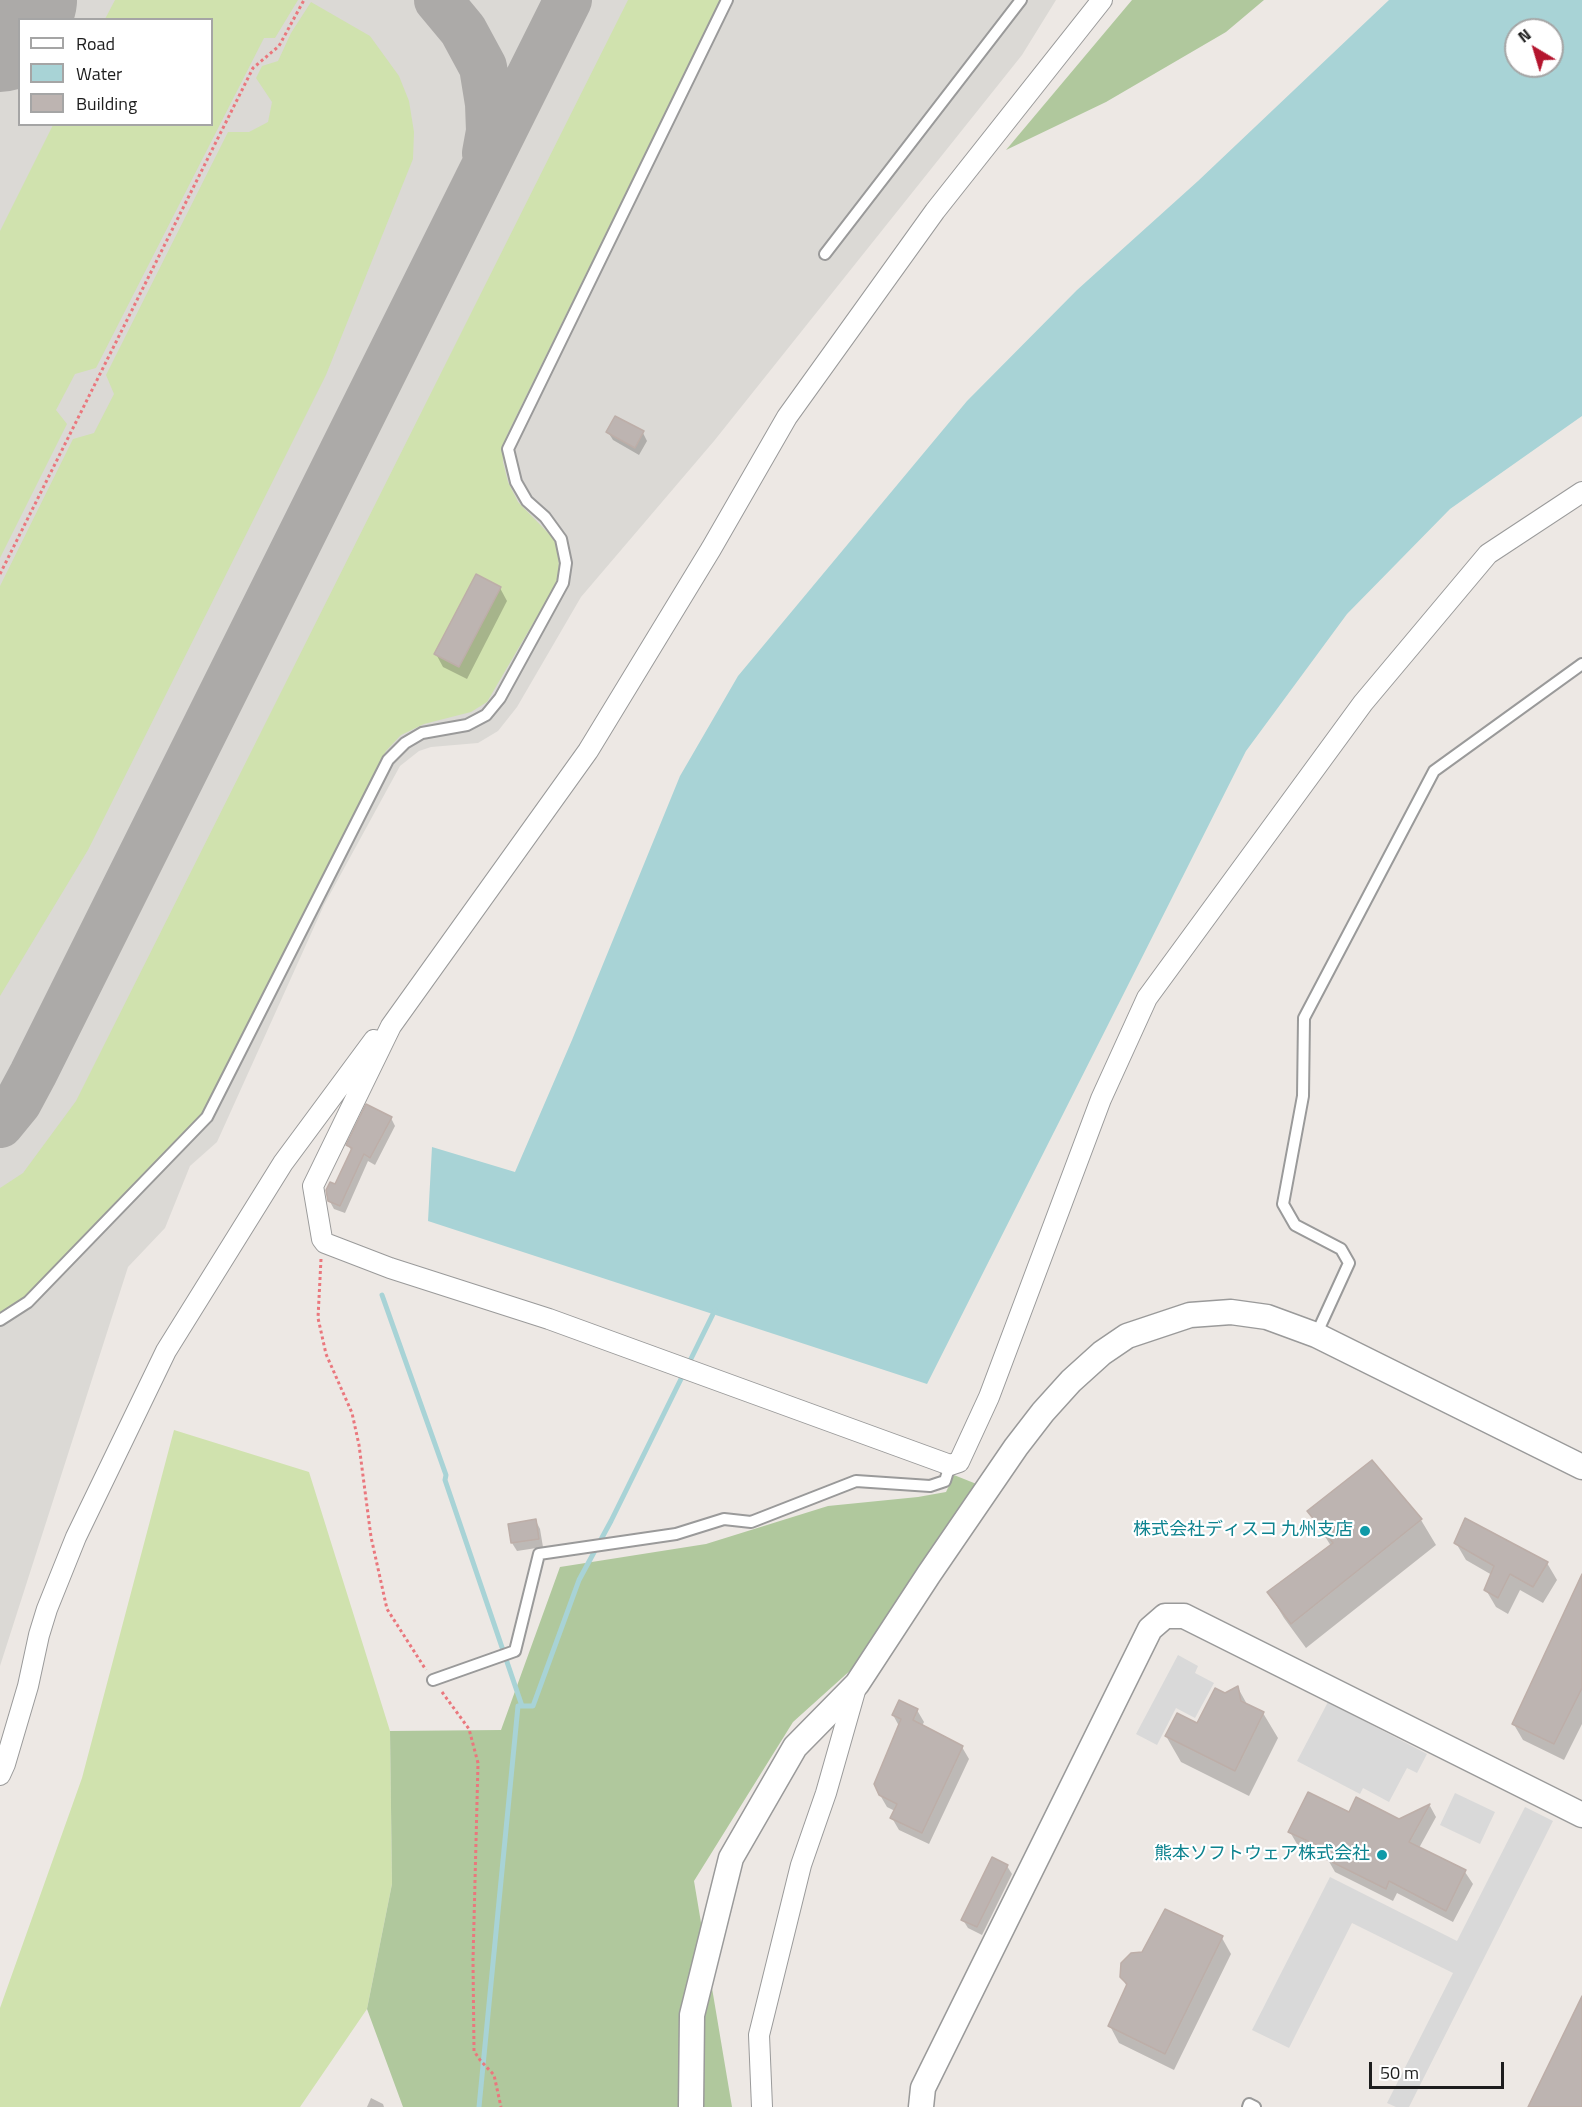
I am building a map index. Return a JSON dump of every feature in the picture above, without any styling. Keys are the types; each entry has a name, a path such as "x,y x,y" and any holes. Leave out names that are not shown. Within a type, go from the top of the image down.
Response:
{"street":[{"path":"1102,0 935,211 787,417 711,549 588,752 391,1026 314,1186 322,1239 329,1246 390,1268 549,1319 950,1465 959,1462 989,1397 1101,1099 1147,998 1363,703 1488,554 1582,492"},
{"path":"0,1775 28,1686 47,1609 76,1537 166,1351 283,1163 588,752"},
{"path":"692,2107 692,2015 731,1858 795,1747 857,1684 928,1574 1043,1412 1102,1353 1127,1336 1190,1315 1231,1312 1267,1317 1316,1335 1580,1462"},
{"path":"921,2107 923,2088 1150,1629 1165,1616 1184,1616 1582,1815"},
{"path":"762,2107 759,2035 801,1865 826,1793 857,1684"}],"lane":[{"path":"0,1320 28,1302 207,1117 388,760 405,743 422,733 467,725 486,715 500,698 563,583 566,563 561,539 545,517 527,501 516,482 508,449 727,0"},
{"path":"825,254 1022,0"},
{"path":"1316,1335 1349,1263 1341,1249 1295,1225 1283,1204 1303,1096 1304,1018 1434,771 1582,664"},
{"path":"433,1680 515,1651 539,1554 676,1534 724,1520 750,1522 856,1481 930,1486 945,1481 950,1465"},
{"path":"1248,2107 1249,2104 1256,2107"}],"path":[{"path":"0,574 254,68 279,46 304,0"},
{"path":"322,1239 318,1318 327,1354 352,1413 359,1445 371,1537 387,1609 415,1655 469,1729 478,1763 473,1960 474,2051 494,2075 501,2107"}],"shaded area":[{"path":"0,0 1056,0 1022,55 714,441 581,597 517,707 498,731 478,743 431,747 419,751 400,766 324,905 217,1142 190,1166 165,1228 128,1267 0,1666"},
{"path":"1178,1655 1198,1666 1195,1673 1214,1683 1195,1718 1176,1708 1157,1745 1136,1734"},
{"path":"1328,1702 1427,1754 1417,1773 1407,1768 1389,1802 1363,1788 1360,1794 1297,1761"},
{"path":"1455,1793 1495,1812 1480,1844 1440,1825"},
{"path":"1525,1807 1553,1821 1409,2107 1396,2107 1387,2103 1453,1973 1352,1923 1289,2048 1252,2030 1330,1877 1457,1941"}],"green space":[{"path":"115,0 298,0 275,38 264,38 96,368 75,374 56,410 67,424 0,558 0,231 52,126 213,126 213,18 106,18"},
{"path":"628,0 720,0 507,435 503,462 508,482 518,502 551,536 558,547 559,569 556,584 487,702 471,712 424,724 401,735 386,751 206,1111 26,1296 0,1314 0,1188 23,1173 76,1101"},
{"path":"1132,0 1264,0 1226,32 1106,102 1006,150"},
{"path":"311,2 370,36 399,76 409,101 414,132 413,159 326,375 88,850 0,996 0,586 73,439 94,433 114,394 106,375 228,132 249,132 268,122 272,102 256,78 262,66 278,61 291,33"},
{"path":"174,1430 309,1472 390,1731 392,1884 367,2009 300,2107 0,2107 0,2008 82,1778"},
{"path":"954,1475 984,1487 863,1659 793,1722 694,1881 732,2107 403,2107 367,2009 392,1884 390,1731 501,1730 560,1567 706,1544 828,1506 946,1492"}],"water":[{"path":"1389,0 1582,0 1582,416 1450,509 1347,614 1246,751 927,1384 428,1221 432,1147 515,1172 572,1040 680,776 738,676 967,401 1077,290 1198,181"}],"building":[{"path":"615,416 644,431 635,448 606,432"},
{"path":"476,574 501,587 459,667 434,654"},
{"path":"366,1104 392,1117 370,1158 364,1154 340,1206 328,1201 326,1190 330,1182 335,1184 352,1148 346,1145"},
{"name":"株式会社ディスコ 九州支店","path":"1372,1460 1422,1519 1291,1624 1267,1592 1333,1543 1307,1511"},
{"path":"1465,1518 1548,1562 1533,1587 1510,1574 1498,1598 1484,1590 1494,1566 1454,1543"},
{"path":"536,1519 539,1539 511,1543 508,1524"},
{"path":"1582,1574 1582,1688 1554,1744 1512,1724"},
{"path":"1238,1686 1241,1701 1264,1712 1235,1771 1165,1736 1177,1713 1197,1723 1215,1688 1225,1693"},
{"path":"899,1700 918,1709 913,1720 963,1746 922,1833 890,1818 897,1804 879,1795 874,1784 901,1719 892,1715"},
{"name":"熊本ソフトウェア株式会社","path":"1308,1792 1349,1812 1356,1797 1399,1819 1430,1804 1409,1842 1466,1870 1446,1911 1389,1881 1386,1889 1326,1859 1330,1851 1288,1832"},
{"path":"992,1857 1008,1865 977,1927 961,1920"},
{"path":"1165,1909 1223,1936 1165,2054 1108,2026 1127,1984 1120,1977 1121,1963 1131,1953 1142,1952"},
{"path":"1582,1996 1582,2107 1528,2107"}],"waterway":[{"path":"382,1295 446,1475 445,1480 522,1706 518,1706 479,2107"},
{"path":"518,1706 533,1706 579,1580 611,1521 715,1310"}],"taxiway":[{"path":"438,0 463,30 483,67 489,104 490,131 486,153"},
{"path":"0,1124 18,1102 33,1074 568,0"}],"runway":[{"path":"0,31 16,0"}],"place":[{"name":"株式会社ディスコ 九州支店","path":"1365,1531"},
{"name":"熊本ソフトウェア株式会社","path":"1382,1855"}]}
